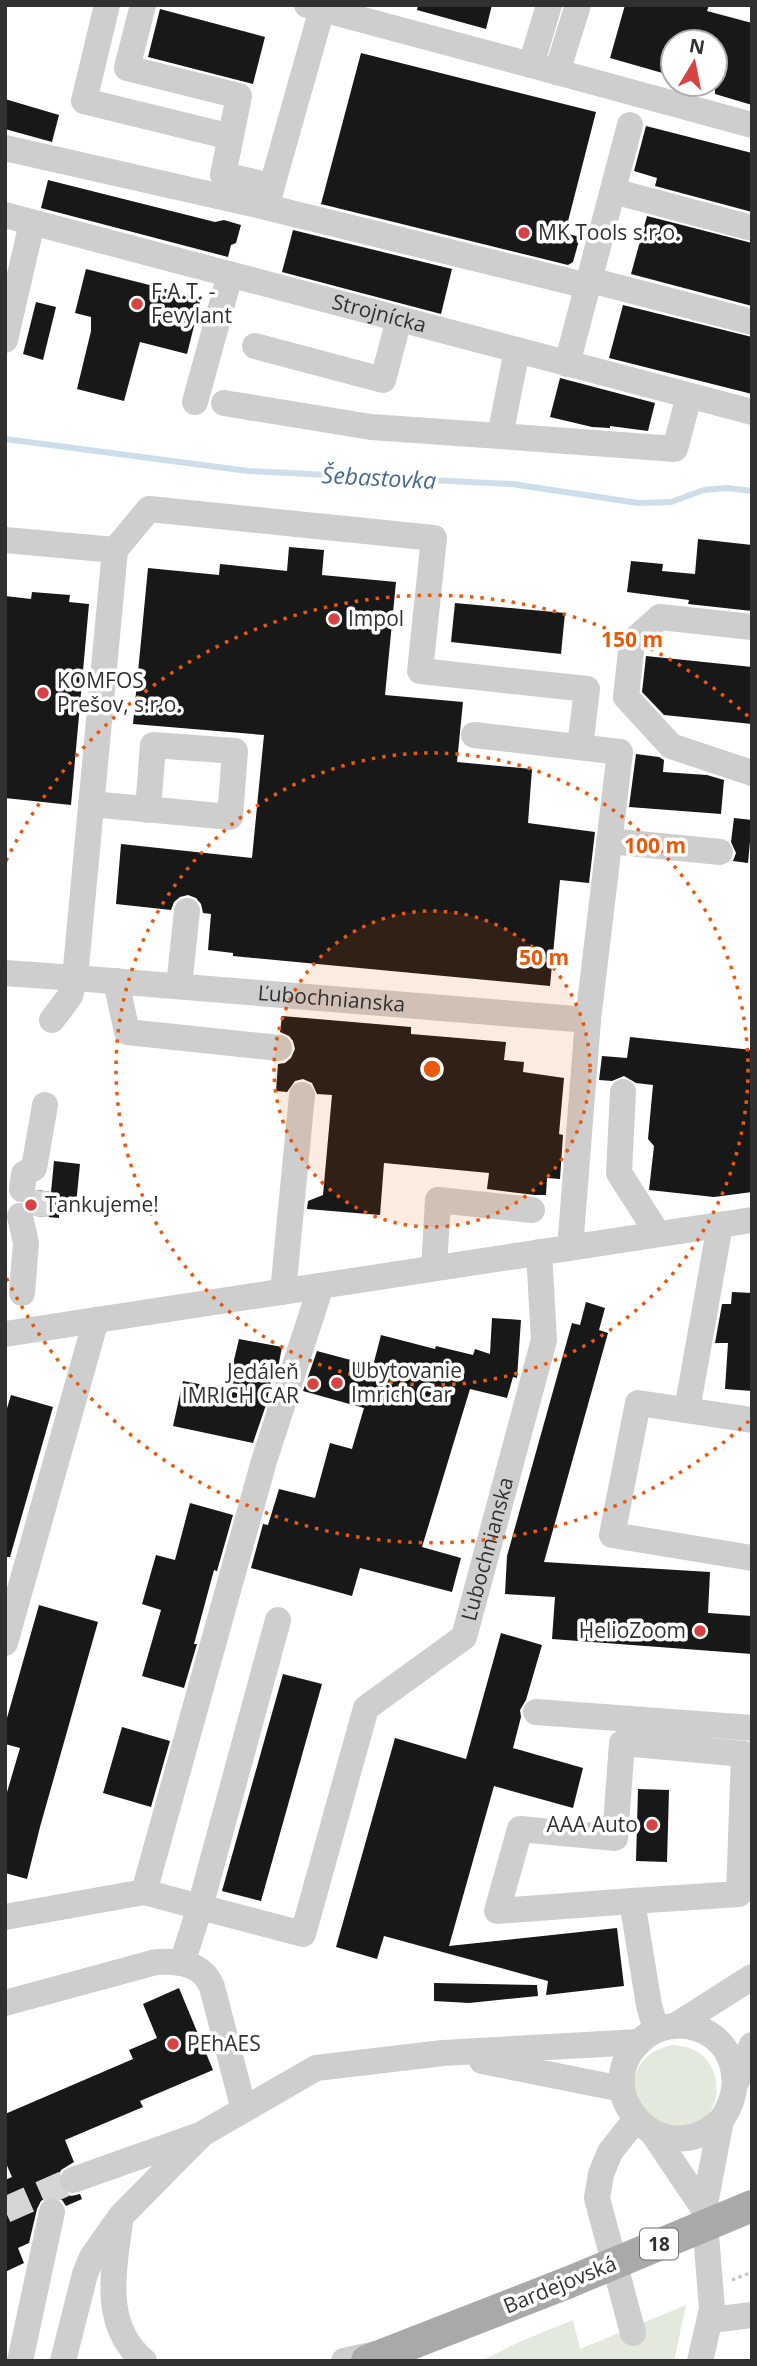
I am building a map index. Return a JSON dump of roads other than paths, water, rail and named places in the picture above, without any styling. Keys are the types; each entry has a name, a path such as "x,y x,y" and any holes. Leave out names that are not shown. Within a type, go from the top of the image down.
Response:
{"main road":[{"name":"Bardejovská","path":"379,2357 752,2206"}],"street":[{"path":"107,5 84,101 231,137"},
{"path":"143,5 127,68 239,96 223,175 269,196"},
{"path":"531,65 549,5"},
{"path":"558,72 579,5"},
{"path":"269,196 314,7 752,125"},
{"path":"568,364 630,125"},
{"path":"5,148 269,196 589,283 752,322"},
{"path":"613,191 752,228"},
{"name":"Strojnícka","path":"5,215 752,412"},
{"path":"5,341 32,223"},
{"path":"195,402 230,275"},
{"path":"255,346 383,380 398,319"},
{"path":"500,436 517,351"},
{"path":"224,403 371,427 675,449 689,396"},
{"path":"52,1020 70,996 75,978 116,550 149,509 434,538 420,671 587,689 580,747"},
{"path":"5,540 116,550"},
{"path":"752,627 660,617 632,642 626,697 671,746 752,773"},
{"path":"474,735 620,752 588,1020 570,1248"},
{"path":"91,804 148,810"},
{"path":"609,841 720,852"},
{"path":"179,986 187,911"},
{"name":"Ľubochnianska","path":"5,973 588,1020"},
{"path":"116,981 127,1032 279,1048"},
{"path":"623,1092 619,1173 658,1234"},
{"path":"283,1292 302,1096"},
{"path":"45,1105 30,1196 26,1242 14,1292 59,1326"},
{"path":"434,1269 439,1200 532,1210"},
{"path":"5,1334 752,1220"},
{"path":"687,1410 720,1224"},
{"name":"Ľubochnianska","path":"144,1892 303,1934 366,1708 464,1637 544,1340 539,1252"},
{"path":"5,1917 144,1892 264,1461 321,1286"},
{"path":"5,1643 96,1320"},
{"path":"752,1420 638,1403 612,1535 752,1558"},
{"path":"182,1963 200,1907 278,1619"},
{"path":"536,1712 752,1728"},
{"path":"622,1743 744,1754 739,1894 632,1901 496,1911 520,1829 615,1838 622,1743"},
{"path":"632,1901 649,2005 657,2033"},
{"path":"5,2003 156,1962 174,1961 201,1970 212,1987 244,2110"},
{"path":"704,2209 625,2102 622,2088 625,2063 657,2033 752,1977"},
{"path":"74,2180 202,2134 316,2068 443,2053 700,2029 715,2038 730,2058 735,2103"},
{"path":"701,2361 710,2320 712,2291 704,2209 752,2045"},
{"path":"443,2053 622,2088"},
{"path":"644,2126 670,2138 689,2138 706,2132 735,2103"},
{"path":"633,2333 597,2198 601,2174 610,2152 644,2126"},
{"path":"63,2361 85,2274 92,2258 121,2216 202,2134"},
{"path":"19,2361 52,2212"},
{"path":"121,2216 113,2272 114,2308 126,2340 145,2361"},
{"path":"710,2320 752,2315"},
{"path":"344,2361 379,2357"}],"waterway":[{"name":"Šebastovka","path":"5,439 248,471 512,484 638,503 671,502 704,490 727,488 752,491"}],"tunnel":[{"path":"36,1216 39,1190"},
{"path":"5,2210 73,2180"}],"place":[{"name":"MK Tools s.r.o.","path":"524,233"},
{"name":"F.A.T. - Fevylant","path":"137,304"},
{"name":"Impol","path":"334,619"},
{"name":"KOMFOS Prešov, s.r.o.","path":"43,693"},
{"name":"Tankujeme!","path":"31,1205"},
{"name":"Ubytovanie Imrich Car","path":"337,1383"},
{"name":"Jedáleň IMRICH CAR","path":"313,1384"},
{"name":"HelioZoom","path":"700,1631"},
{"name":"AAA Auto","path":"652,1825"},
{"name":"PEhAES","path":"173,2044"}]}
